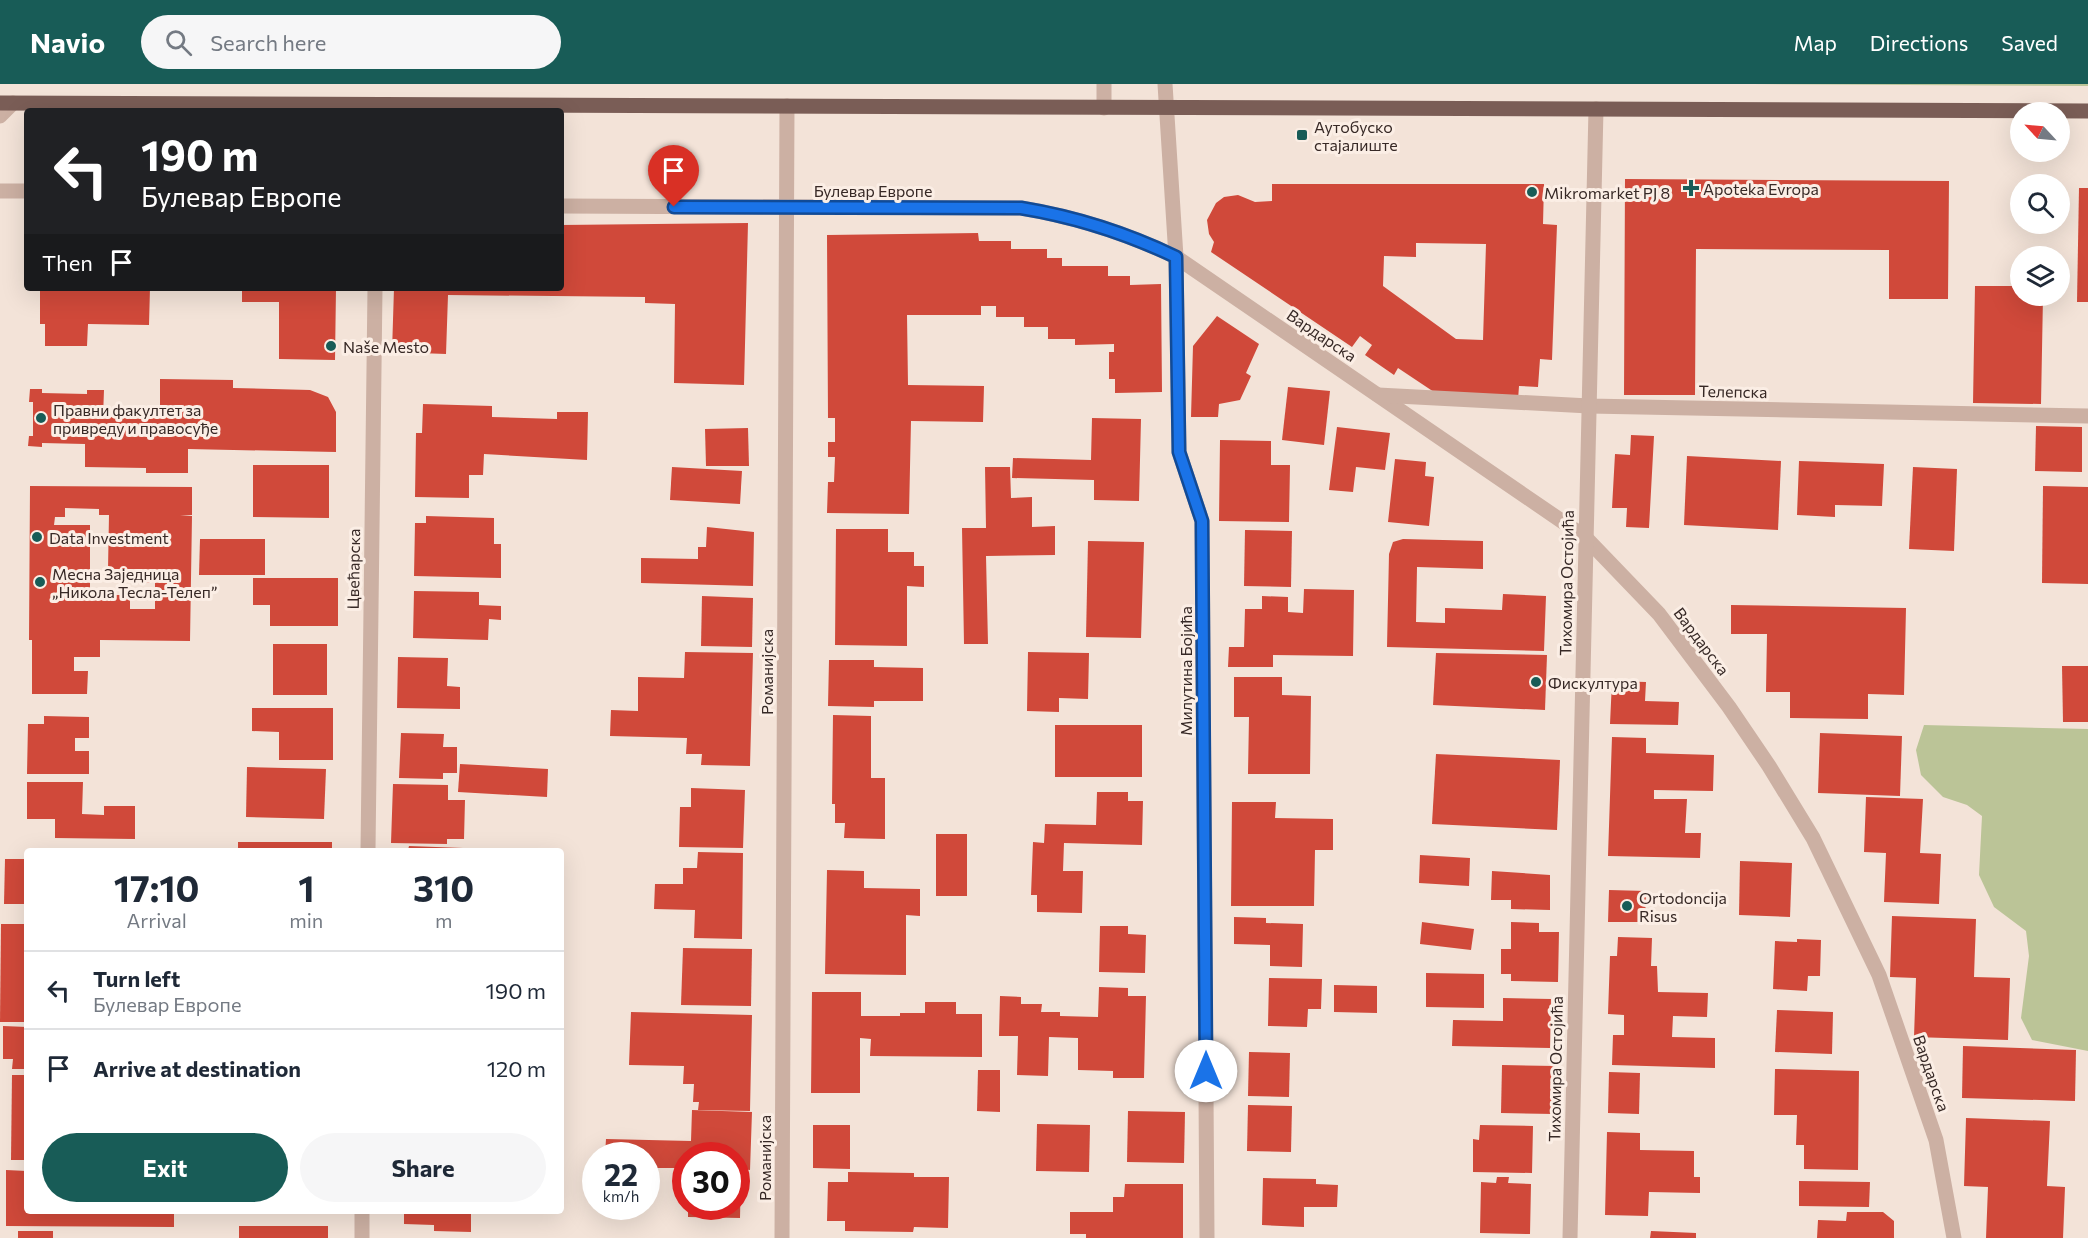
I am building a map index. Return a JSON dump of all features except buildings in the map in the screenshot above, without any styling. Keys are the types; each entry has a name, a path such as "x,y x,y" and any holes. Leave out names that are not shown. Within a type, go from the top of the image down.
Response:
{"main road":[{"path":"7,103 2088,111"}],"street":[{"path":"1104,84 1104,108"},
{"name":"Милутина Бојића","path":"1165,84 1176,257 1179,452 1202,521 1207,1238"},
{"path":"0,116 7,103"},
{"name":"Романијска","path":"782,1238 787,106"},
{"name":"Тихомира Остојића","path":"1570,1238 1596,109"},
{"path":"0,191 24,191"},
{"name":"Булевар Европе","path":"564,206 1021,208 1072,217 1121,233 1176,257"},
{"name":"Вардарска","path":"1176,257 1585,537 1659,614 1729,707 1813,838 1879,975 1936,1140 1954,1238"},
{"name":"Цвећарска","path":"368,848 375,291"},
{"name":"Телепска","path":"1378,395 1589,406 2088,417"},
{"path":"362,1214 362,1238"}],"green space":[{"path":"1753,84 2088,84 2088,86"},
{"path":"1924,725 2088,729 2088,1051 2032,1040 2021,1018 2029,956 2026,931 1994,907 1979,875 1982,816 1967,805 1943,797 1921,775 1916,750"}],"place":[{"name":"Аутобуско стајалиште","path":"1302,135"},
{"name":"Apoteka Evropa","path":"1691,188"},
{"name":"Mikromarket PJ 8","path":"1532,192"},
{"name":"Naše Mesto","path":"331,346"},
{"name":"Правни факултет за привреду и правосуђе","path":"41,418"},
{"name":"Data Investment","path":"37,537"},
{"name":"Месна Заједница „Никола Тесла-Телеп”","path":"40,582"},
{"name":"Фискултура","path":"1536,682"},
{"name":"Ortodoncija Risus","path":"1627,906"}],"route":[{"path":"674,207 1021,208 1072,217 1121,233 1176,257 1179,452 1202,521 1206,1071"}]}
